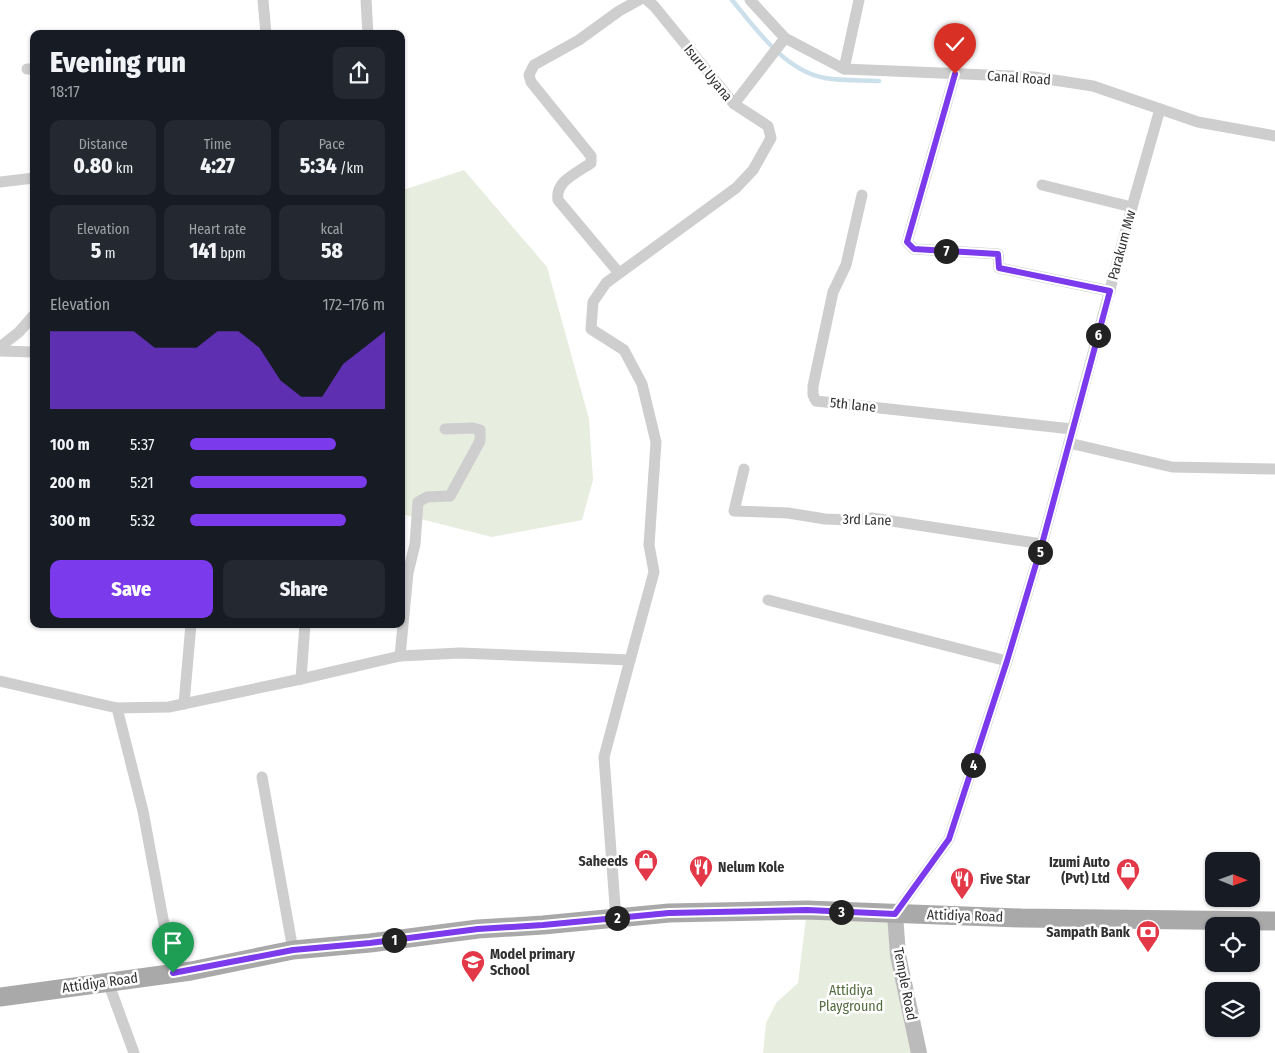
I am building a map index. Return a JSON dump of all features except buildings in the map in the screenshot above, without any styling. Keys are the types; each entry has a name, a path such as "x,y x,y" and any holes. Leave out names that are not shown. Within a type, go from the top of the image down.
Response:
{"main road":[{"name":"Attidiya Road","path":"0,996 173,973 293,950 370,943 478,929 669,913 697,914 723,911 807,910 1020,918 1275,921"}],"street":[{"path":"263,0 266,30"},
{"path":"366,0 368,30"},
{"path":"619,273 558,200 557,192 562,182 591,163 591,156 531,82 529,74 534,66 579,40 618,11 639,0"},
{"name":"Isuru Uyana","path":"630,660 654,572 649,544 656,442 642,384 624,350 591,329 593,302 606,283 736,188 753,170 771,138 768,126 734,104 654,6 647,0"},
{"name":"Canal Road","path":"750,0 761,6 784,40 844,69 1034,77 1092,86 1198,122 1275,136"},
{"path":"844,69 859,0"},
{"path":"734,104 784,40"},
{"path":"955,74 907,242 914,249 998,254 999,268 1110,291"},
{"name":"Parakum Mw","path":"895,914 949,839 1007,661 1042,544 1160,109"},
{"path":"0,182 30,178"},
{"path":"1042,185 1132,207"},
{"name":"5th lane","path":"862,195 846,264 833,292 813,386 813,395 816,401 1072,429"},
{"path":"0,349 30,320"},
{"path":"0,349 30,352"},
{"path":"405,604 408,573 415,544 418,502 428,497 450,496 480,441 480,430 473,428 445,429"},
{"path":"1069,443 1172,467 1275,469"},
{"name":"3rd Lane","path":"744,469 734,511 788,513 843,520 872,518 1042,544"},
{"path":"768,600 1007,661"},
{"path":"184,704 191,628"},
{"path":"301,679 305,628"},
{"path":"400,656 403,628"},
{"path":"0,681 117,708 169,707 400,656 460,653 630,660 604,757 616,918"},
{"path":"117,708 143,811 173,973"},
{"path":"262,777 293,950"},
{"name":"Temple Road","path":"895,914 898,955 919,1053"},
{"path":"108,982 134,1053"}],"green space":[{"path":"464,170 547,267 589,419 593,480 582,520 492,537 405,515 405,189"},
{"name":"Attidiya Playground","path":"807,910 895,914 919,1053 763,1053 766,1023 776,1003 798,983"}],"waterway":[{"path":"732,0 761,36 784,58 797,67 825,78 879,81"}],"place":[{"name":"Saheeds","path":"646,882"},
{"name":"Nelum Kole","path":"701,888"},
{"name":"Izumi Auto (Pvt) Ltd","path":"1128,891"},
{"name":"Five Star","path":"962,900"},
{"name":"Sampath Bank","path":"1148,953"},
{"name":"Model primary School","path":"473,983"}],"route":[{"path":"173,973 293,950 370,943 478,929 629,918 669,913 697,914 723,911 807,910 895,914 949,839 1007,661 1042,544 1110,291 999,268 998,254 914,249 907,242 955,74"}]}
